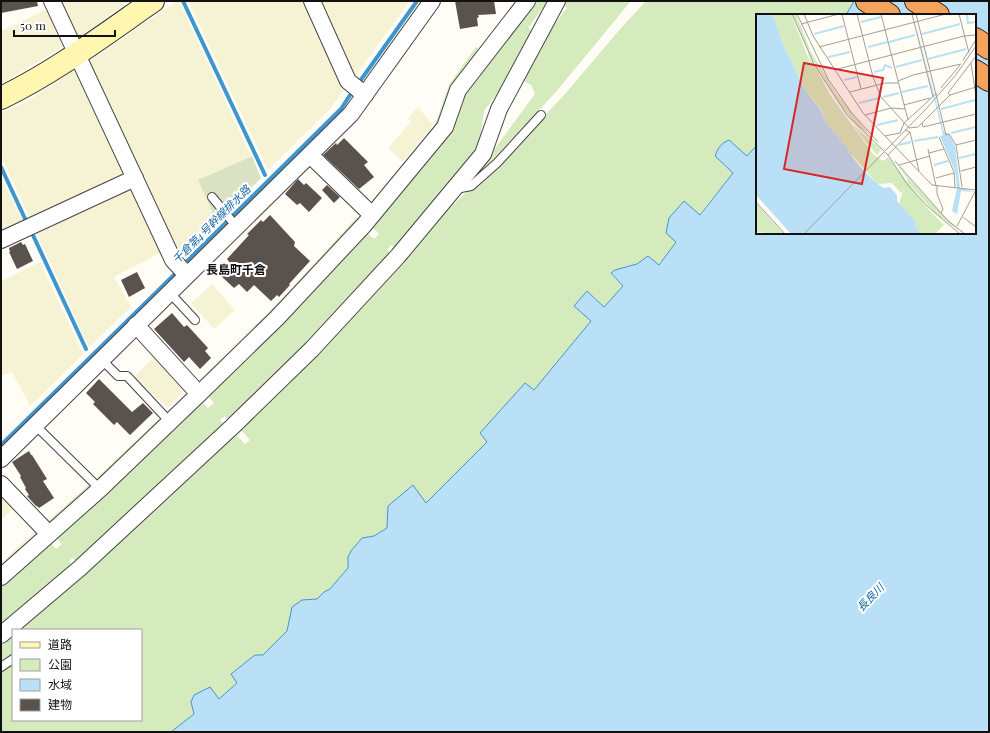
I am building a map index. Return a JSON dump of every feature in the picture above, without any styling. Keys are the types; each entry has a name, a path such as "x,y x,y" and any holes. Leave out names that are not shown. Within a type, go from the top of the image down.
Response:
{"highway":[{"path":"867,1 887,14"},
{"path":"916,1 936,14"},
{"path":"976,40 989,48"},
{"path":"976,72 989,80"}],"street":[{"path":"52,1 173,260 182,270"},
{"path":"1,98 78,54 153,1"},
{"path":"312,1 348,81 359,90"},
{"path":"4,449 35,425 169,292 182,270 232,221 310,155 351,114 359,90 432,1"},
{"path":"2,572 49,534 100,489 170,422 277,318 372,215 445,127 458,90 527,1"},
{"path":"1,635 80,568 261,399 312,349 398,256 483,154 499,109 558,1"},
{"path":"310,155 372,215"},
{"path":"1,240 135,178"},
{"path":"136,325 199,394"},
{"path":"1,484 49,534"}],"lane":[{"path":"453,190 471,186 496,163 541,115"},
{"path":"212,197 232,221"},
{"path":"169,292 195,320"},
{"path":"101,359 118,376 127,376 170,422"},
{"path":"35,425 100,489"},
{"path":"1,667 12,661"}],"shaded area":[{"path":"60,1 129,1 78,38"},
{"path":"179,1 251,156 198,180 216,220 180,255 88,62"},
{"path":"188,1 306,1 345,88 330,109 268,170"},
{"path":"321,1 410,1 355,76"},
{"path":"52,7 68,44 1,83 1,31"},
{"path":"78,68 128,173 31,221 1,156 1,113 26,102"},
{"path":"418,107 433,125 403,162 388,148 411,122 408,118"},
{"path":"1,176 24,225 1,235"},
{"path":"133,184 164,251 114,277 131,307 89,347 35,230"},
{"path":"40,262 83,354 30,406 12,372 1,376 1,281"},
{"path":"212,284 235,310 214,329 191,303"},
{"path":"156,355 185,388 168,408 134,377"},
{"path":"1,491 15,507 1,520"},
{"path":"36,530 42,536 8,566 3,561"}],"green space":[{"path":"531,1 548,1 528,28 534,32 511,74 484,111 478,151 396,249 391,245 387,250 391,254 306,344 229,420 225,416 220,420 225,425 77,562 72,558 69,561 73,566 1,625 1,581 49,540 56,549 62,544 54,535 200,399 208,408 214,403 206,394 365,231 374,239 379,234 370,225 461,91"},
{"path":"563,1 631,1 555,93 477,176 476,174 535,94 531,85 522,80 550,30 567,8 561,4"},
{"path":"646,1 854,1 847,14 756,14 756,146 747,157 729,140 715,156 733,173 658,265 648,256 637,264 615,270 611,274 623,286 604,307 587,291 591,321 534,390 525,383 480,434 487,442 426,503 388,506 387,528 374,536 362,538 348,557 348,568 330,589 324,592 317,599 302,600 287,631 263,655 255,655 231,674 238,683 219,699 191,702 194,714 171,732 1,732 1,671 12,665 12,721 142,721 142,629 20,629 81,577 235,434 245,444 250,440 240,429 367,300 446,211 512,150 565,94"},
{"path":"476,47 483,52 442,125 402,167 435,125 449,85"},
{"path":"252,156 261,178 218,221 216,220 198,180"},
{"path":"357,217 362,222 299,291 294,286"},
{"path":"288,293 292,297 202,386 195,385"},
{"path":"159,419 164,424 101,482 97,478"},
{"path":"90,484 93,487 52,528 43,526"},
{"path":"12,636 12,657 1,663 1,646"}],"water":[{"name":"長良川","path":"854,1 989,1 989,732 171,732 194,714 191,702 194,695 210,687 219,699 237,683 231,674 255,655 263,655 287,631 292,607 302,600 317,599 324,592 330,589 348,568 348,557 362,538 374,536 387,528 388,506 413,485 426,503 487,442 480,433 525,383 534,390 591,321 574,306 587,291 604,307 623,286 611,273 615,270 637,264 648,256 659,265 676,242 666,233 669,218 684,201 700,215 733,173 715,156 722,144 729,140 747,156 756,146 756,234 976,234 976,14 847,14"}],"building":[{"path":"1,1 37,1 38,6 1,13"},
{"path":"455,1 494,1 496,14 478,15 478,26 460,29"},
{"path":"344,138 368,162 364,165 374,177 359,189 323,155"},
{"path":"298,179 304,185 306,183 322,198 309,212 300,203 297,205 285,194"},
{"path":"327,185 340,197 334,203 322,190"},
{"path":"270,215 295,242 294,246 310,261 279,297 277,295 271,301 254,285 247,292 239,284 234,288 220,275 230,263 227,259 249,235 247,234 261,220 263,222"},
{"path":"21,242 23,245 25,244 33,261 17,269 9,252 9,248"},
{"path":"137,272 145,288 129,297 121,280"},
{"path":"172,313 184,327 187,325 208,348 205,351 211,358 200,369 189,357 184,362 154,329"},
{"path":"99,379 132,412 143,403 153,413 130,435 117,422 114,425 93,404 95,402 86,393"},
{"path":"29,451 47,479 43,481 54,498 39,508 27,496 29,495 25,489 26,488 20,477 21,476 12,462"}],"waterway":[{"path":"183,1 265,175"},
{"name":"千倉第4号幹線排水路","path":"358,84 417,1"},
{"name":"千倉第4号幹線排水路","path":"183,265 341,109 354,89"},
{"path":"1,167 27,223"},
{"path":"32,233 86,349"},
{"name":"千倉第4号幹線排水路","path":"1,445 179,270"}],"district":[{"name":"長島町千倉","path":"236,269"}]}
